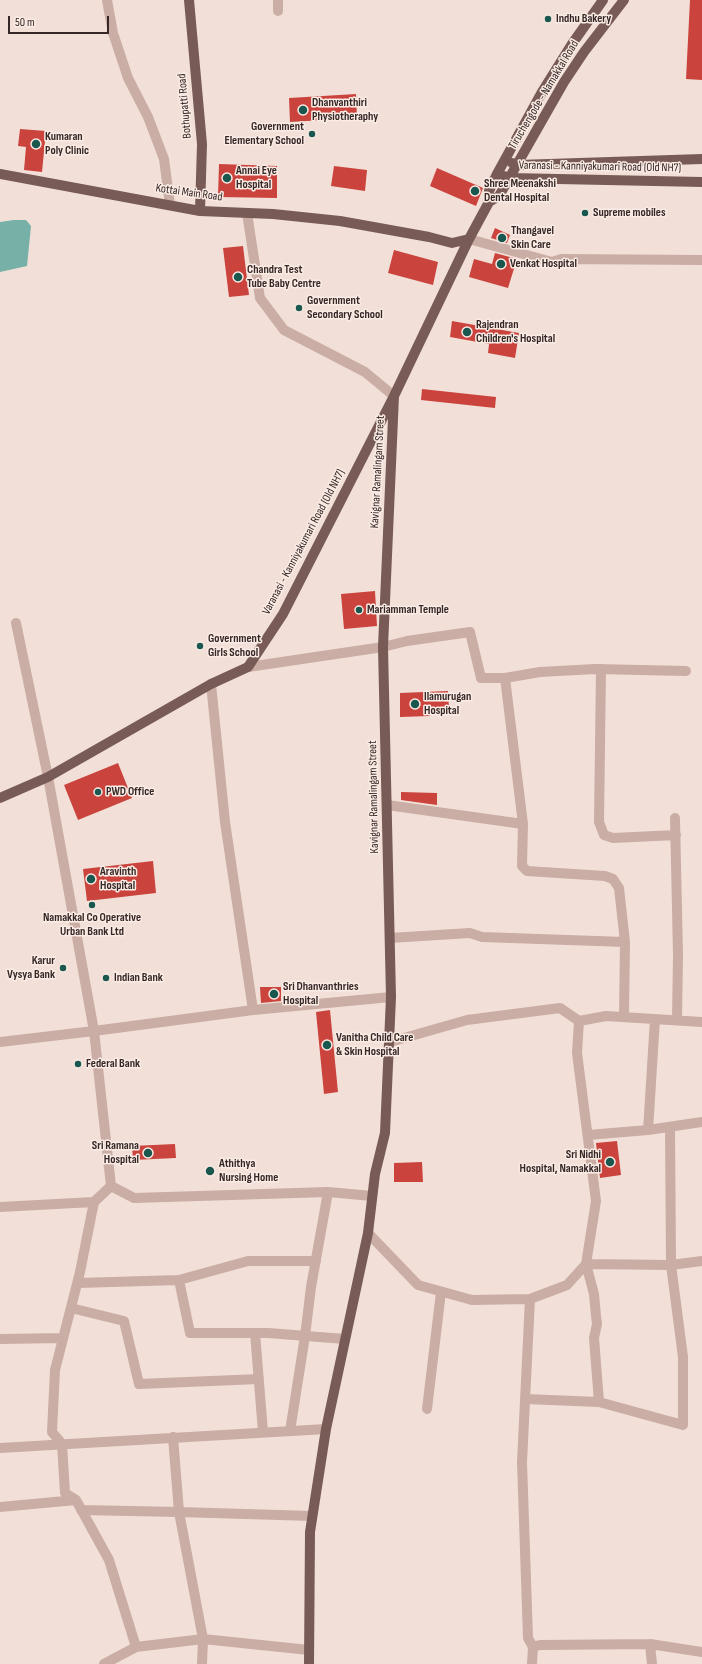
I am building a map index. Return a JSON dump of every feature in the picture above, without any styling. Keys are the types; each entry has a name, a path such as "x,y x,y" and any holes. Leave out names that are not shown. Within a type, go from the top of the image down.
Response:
{"main road":[{"name":"Bothupatti Road","path":"188,0 202,144 200,211"},
{"name":"Tiruchengode - Namakkal Road","path":"469,239 489,202 489,191 497,174 542,92 572,44 603,0"},
{"name":"Tiruchengode - Namakkal Road","path":"489,202 499,196 554,100 584,52 624,0"},
{"path":"572,44 584,52"},
{"name":"Varanasi - Kanniyakumari Road (Old NH7)","path":"504,161 518,165 702,160"},
{"name":"Kottai Main Road","path":"0,174 200,211 273,214 340,221 429,237 452,243 469,239"},
{"name":"Varanasi - Kanniyakumari Road (Old NH7)","path":"497,174 510,178 702,182"},
{"name":"Varanasi - Kanniyakumari Road (Old NH7)","path":"248,667 283,614 394,396 469,239"},
{"name":"Kavignar Ramalingam Street","path":"309,1664 310,1532 312,1516 326,1428 368,1233 375,1174 386,1133 391,997 383,647 394,396"},
{"path":"0,798 48,778 211,684 248,667"}],"street":[{"path":"107,0 113,32 128,78 148,117 164,159 170,205"},
{"path":"278,0 278,11"},
{"path":"247,213 260,298 284,330 365,372 394,396"},
{"path":"469,239 552,262 561,259 702,260"},
{"path":"16,623 48,778 94,1031 111,1186"},
{"path":"248,667 383,647 407,641 470,632 481,678 505,678 540,672 601,669 686,671"},
{"path":"601,669 599,822 604,835 613,838 676,835"},
{"path":"505,678 524,824 522,866 527,871 605,876 613,879 619,888 625,942 624,1018"},
{"path":"211,684 225,822 253,1010"},
{"path":"387,805 524,824"},
{"path":"675,818 678,955 677,1020"},
{"path":"390,938 470,933 482,937 625,942"},
{"path":"0,1042 253,1010 391,997"},
{"path":"390,1042 466,1020 560,1008 579,1021 606,1016 702,1022"},
{"path":"648,1130 655,1019"},
{"path":"579,1021 577,1053 596,1201 586,1264 594,1294 597,1324 594,1338 599,1402"},
{"path":"588,1136 648,1130 702,1122"},
{"path":"525,1399 599,1402 683,1425 682,1357 671,1265 670,1127"},
{"path":"111,1186 134,1198 328,1192 372,1196"},
{"path":"111,1186 94,1202 78,1283 55,1370 52,1432 62,1444 65,1493 76,1500 109,1560 136,1647"},
{"path":"290,1431 305,1336 311,1286 328,1192"},
{"path":"0,1207 94,1202"},
{"path":"368,1233 418,1285 472,1300 530,1299 567,1285 586,1264 671,1265 702,1261"},
{"path":"78,1283 179,1280 248,1261 316,1261"},
{"path":"179,1280 190,1333 255,1333 345,1339"},
{"path":"427,1409 441,1292"},
{"path":"530,1299 522,1469 528,1638 533,1647 532,1664"},
{"path":"71,1308 124,1321 139,1384 259,1379"},
{"path":"255,1333 263,1432"},
{"path":"0,1338 63,1338"},
{"path":"0,1448 326,1428"},
{"path":"173,1438 179,1512 203,1638 202,1664"},
{"path":"0,1507 76,1500"},
{"path":"81,1510 312,1516"},
{"path":"104,1664 136,1647 203,1638 309,1650"},
{"path":"533,1647 540,1645 650,1644 702,1652"},
{"path":"650,1644 652,1664"}],"water":[{"path":"26,220 31,226 27,266 0,272 0,222"}],"building":[{"path":"690,0 702,0 702,80 686,79"},
{"path":"356,94 357,118 290,122 289,98"},
{"path":"20,129 46,131 42,172 24,170 26,147 18,146"},
{"path":"219,164 277,166 277,198 218,197"},
{"path":"334,166 367,170 365,191 331,186"},
{"path":"437,168 483,188 476,206 430,186"},
{"path":"495,228 510,235 507,243 491,238"},
{"path":"243,246 249,295 229,297 223,248"},
{"path":"394,250 438,262 433,285 388,273"},
{"path":"495,253 517,259 508,288 469,277 474,259 492,264"},
{"path":"452,321 519,333 515,358 488,353 489,344 450,337"},
{"path":"422,389 496,397 495,408 421,400"},
{"name":"Mariamman Temple","path":"375,591 377,626 344,629 341,594"},
{"path":"448,691 449,708 430,709 430,716 400,717 400,693"},
{"name":"PWD Office","path":"118,763 132,798 78,820 64,785"},
{"path":"401,792 437,793 437,805 401,800"},
{"path":"153,861 156,893 87,901 83,869"},
{"path":"260,987 281,987 281,1001 261,1003"},
{"path":"330,1010 338,1092 324,1094 316,1012"},
{"path":"617,1141 621,1175 600,1178 596,1143"},
{"path":"175,1144 176,1158 133,1160 132,1146"},
{"path":"422,1162 423,1182 394,1182 394,1163"}],"place":[{"name":"Indhu Bakery","path":"548,19"},
{"name":"Dhanvanthiri Physiotheraphy","path":"303,110"},
{"name":"Government Elementary School","path":"312,134"},
{"name":"Kumaran Poly Clinic","path":"36,144"},
{"name":"Annai Eye Hospital","path":"227,178"},
{"name":"Shree Meenakshi Dental Hospital","path":"475,191"},
{"name":"Supreme mobiles","path":"585,213"},
{"name":"Thangavel Skin Care","path":"502,238"},
{"name":"Venkat Hospital","path":"501,264"},
{"name":"Chandra Test Tube Baby Centre","path":"238,277"},
{"name":"Government Secondary School","path":"299,308"},
{"name":"Rajendran Children's Hospital","path":"467,332"},
{"name":"Mariamman Temple","path":"359,610"},
{"name":"Government Girls School","path":"200,646"},
{"name":"Ilamurugan Hospital","path":"415,704"},
{"name":"PWD Office","path":"98,792"},
{"name":"Aravinth Hospital","path":"91,879"},
{"name":"Namakkal Co Operative Urban Bank Ltd","path":"92,905"},
{"name":"Karur Vysya Bank","path":"63,968"},
{"name":"Indian Bank","path":"106,978"},
{"name":"Sri Dhanvanthries Hospital","path":"274,994"},
{"name":"Vanitha Child Care & Skin Hospital","path":"327,1045"},
{"name":"Federal Bank","path":"78,1064"},
{"name":"Sri Ramana Hospital","path":"148,1153"},
{"name":"Sri Nidhi Hospital, Namakkal","path":"610,1162"},
{"name":"Athithya Nursing Home","path":"210,1171"}]}
